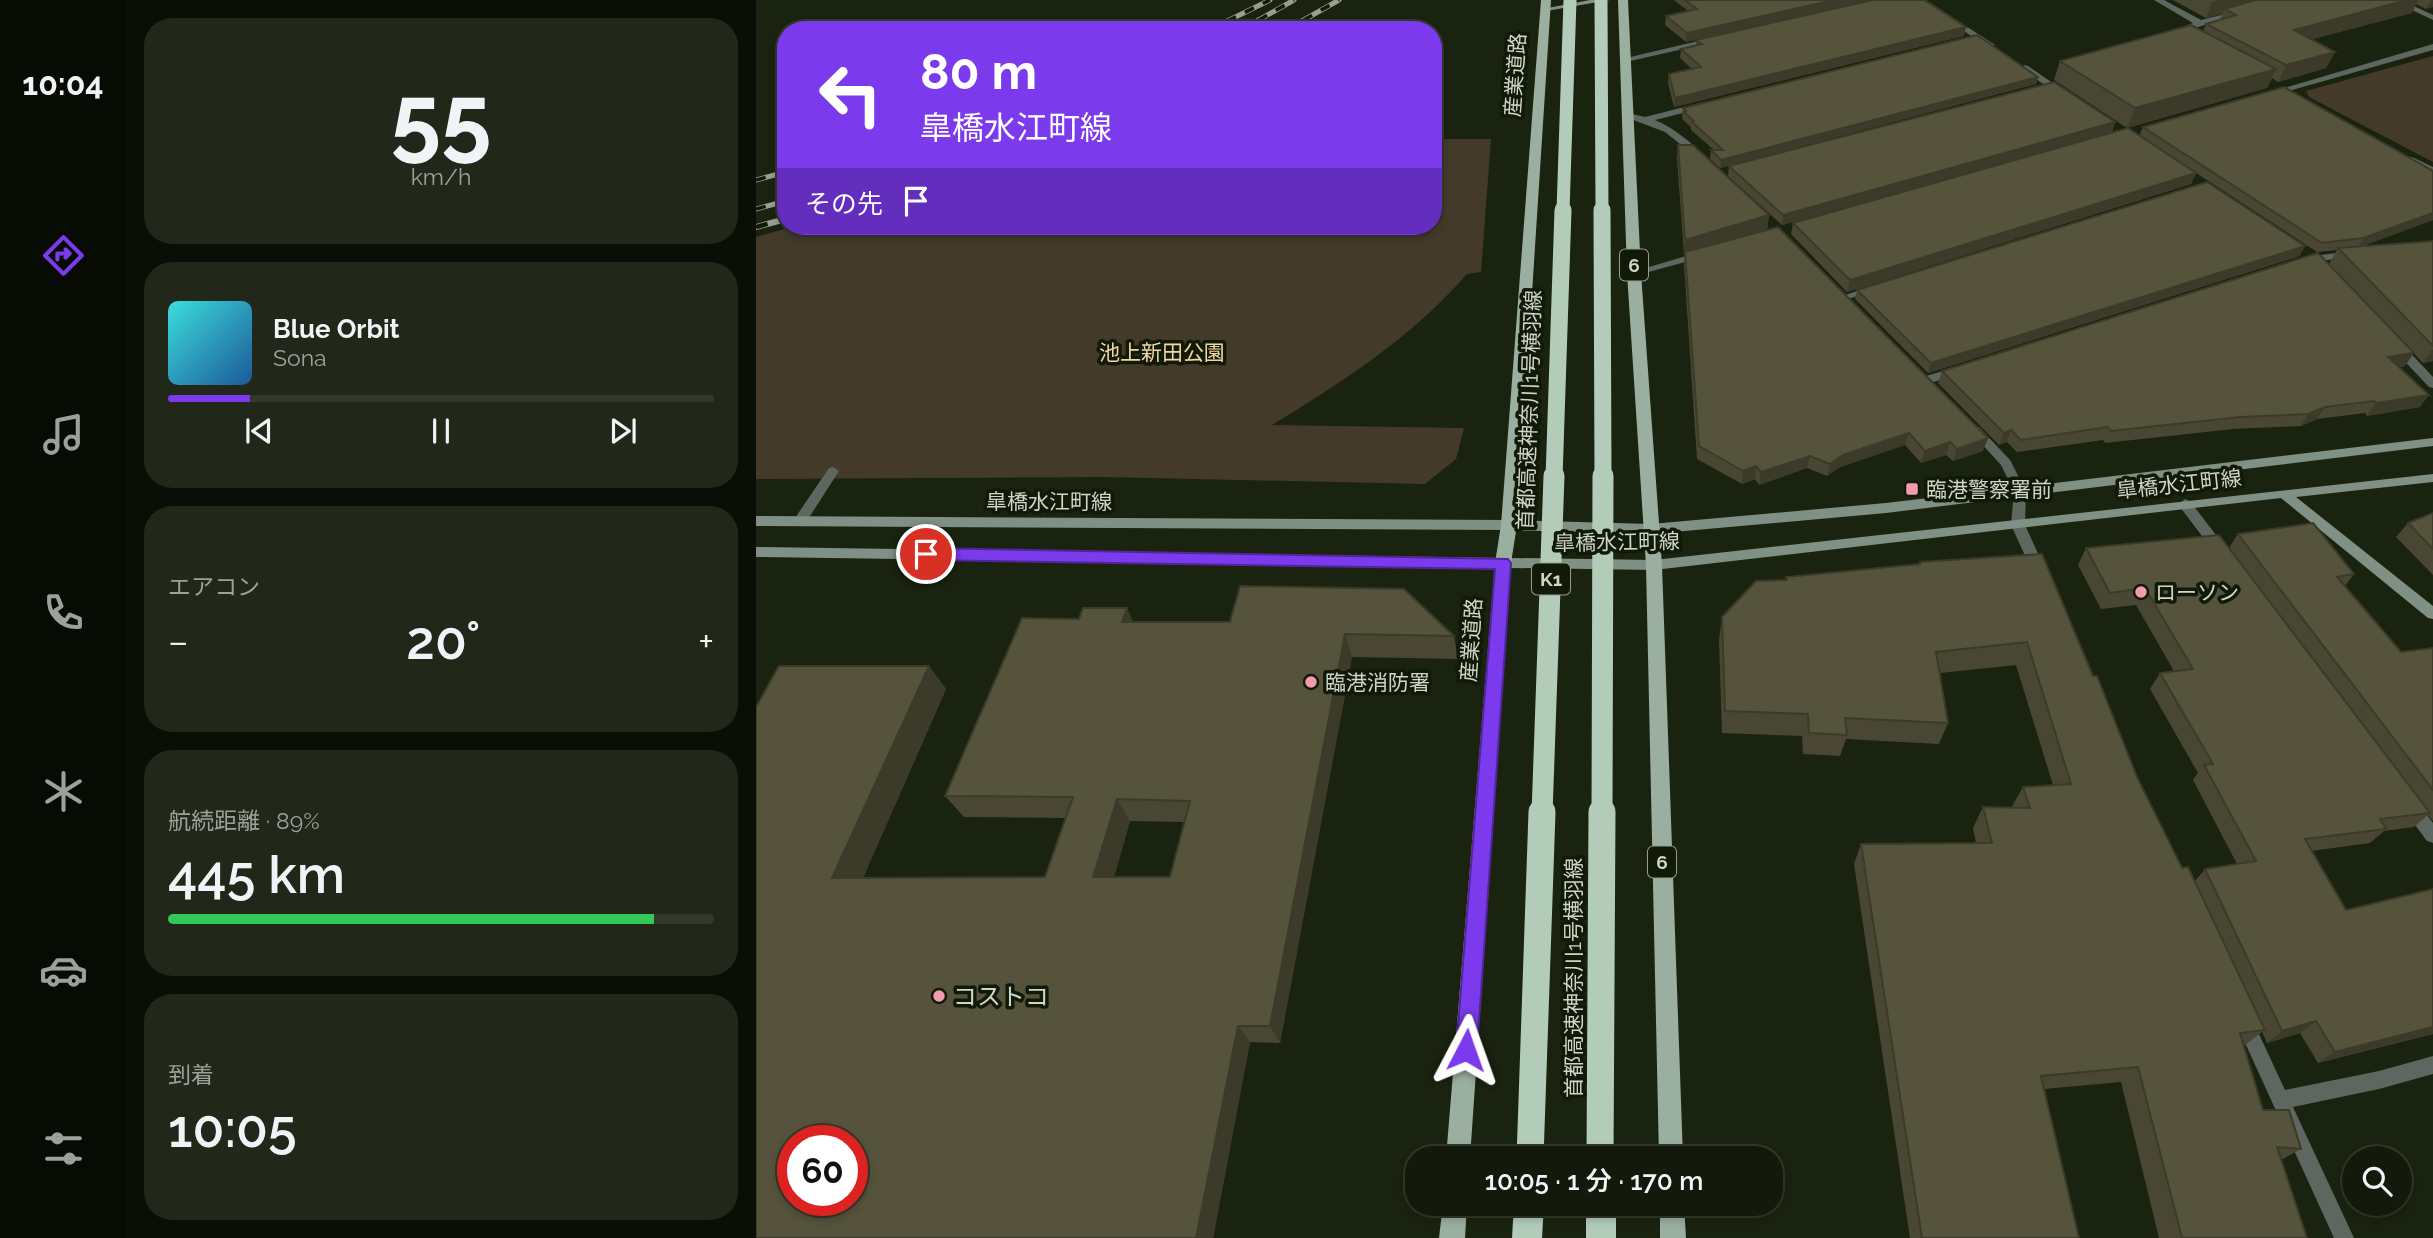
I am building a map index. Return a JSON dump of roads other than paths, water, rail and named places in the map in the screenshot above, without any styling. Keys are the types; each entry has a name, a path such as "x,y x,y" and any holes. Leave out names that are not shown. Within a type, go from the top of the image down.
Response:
{"highway":[{"name":"首都高速神奈川1号横羽線","path":"1530,1146 1570,0"},
{"name":"首都高速神奈川1号横羽線","path":"1600,1146 1604,0"},
{"path":"1528,1238 1529,1216"},
{"path":"1601,1216 1601,1238"}],"main road":[{"name":"6","path":"1623,0 1634,273 1654,565 1671,1146"},
{"name":"産業道路","path":"1459,1146 1503,563 1509,525 1546,4"},
{"path":"1452,1238 1454,1216"},
{"path":"1672,1216 1673,1238"}],"street":[{"path":"1546,4 1604,0"},
{"path":"1921,0 2000,51"},
{"path":"2158,0 2200,23"},
{"path":"2395,0 2433,18"},
{"path":"2188,40 2177,34 2178,31 2252,10"},
{"path":"1966,40 1980,37"},
{"path":"1626,59 1720,38"},
{"path":"2254,98 2433,47"},
{"path":"2011,58 2073,100"},
{"path":"2269,84 2292,97"},
{"path":"2038,89 2052,86"},
{"path":"1646,120 1713,103"},
{"path":"1628,116 1670,129 1707,164"},
{"path":"2400,154 2433,171"},
{"path":"1634,273 1714,251"},
{"path":"2302,256 2314,258 2367,252"},
{"path":"2314,258 2323,267"},
{"path":"1844,297 1884,285"},
{"path":"1835,288 1854,307"},
{"path":"2387,335 2433,384"},
{"path":"1927,380 1967,368"},
{"path":"1963,418 2006,463 2020,491 2018,525 2046,587"},
{"name":"皐橋水江町線","path":"756,521 1509,525 1651,529 1886,508 2433,442"},
{"path":"800,521 833,471"},
{"name":"皐橋水江町線","path":"756,552 1654,565 2433,478"},
{"path":"2285,495 2433,614"},
{"path":"2185,504 2226,559"},
{"path":"2400,792 2433,836"},
{"path":"2241,1013 2344,1238"},
{"path":"2281,1100 2379,1080 2433,1065"}],"railway":[{"path":"1227,21 1270,0"},
{"path":"1257,21 1294,0"},
{"path":"1302,21 1339,0"},
{"path":"756,180 777,174"},
{"path":"756,209 777,203"},
{"path":"756,227 777,221"}],"place":[{"name":"臨港警察署前","path":"1912,489"},
{"name":"ローソン","path":"2141,592"},
{"name":"臨港消防署","path":"1311,682"},
{"name":"コストコ","path":"939,996"}],"park label":[{"name":"池上新田公園","path":"1162,352"}]}
